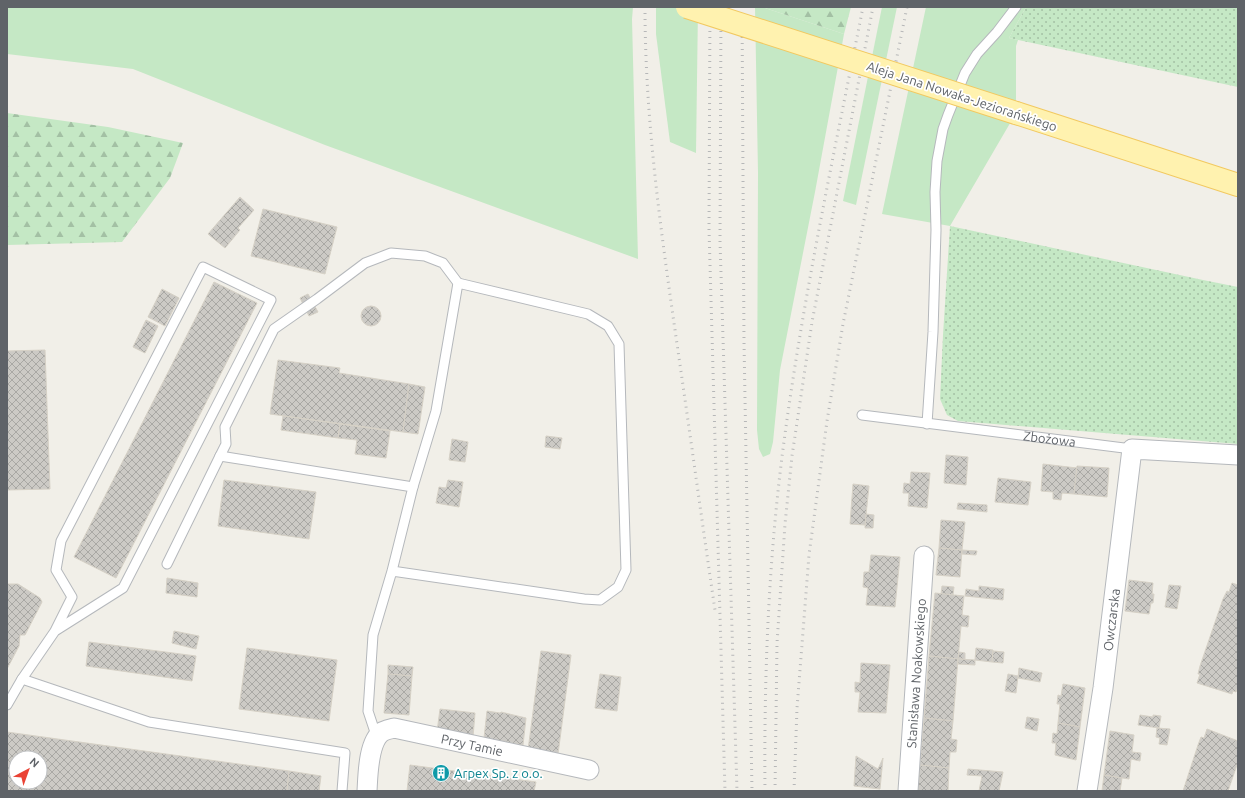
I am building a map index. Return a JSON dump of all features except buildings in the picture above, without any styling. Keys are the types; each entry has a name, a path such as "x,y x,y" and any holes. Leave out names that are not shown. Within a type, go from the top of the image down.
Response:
{"main road":[{"name":"Aleja Jana Nowaka-Jeziorańskiego","path":"687,7 1238,185"}],"street":[{"name":"Zbożowa","path":"1132,448 1238,455"},
{"name":"Owczarska","path":"1088,791 1103,688 1132,448"},
{"name":"Stanisława Noakowskiego","path":"908,791 924,556"},
{"name":"Przy Tamie","path":"377,738 383,731 394,728 589,770"},
{"path":"367,791 369,756 377,738"}],"lane":[{"path":"927,424 934,316 936,230 935,192 937,160 943,129 965,73 976,54 997,32 1016,7"},
{"path":"167,564 226,444 225,427 274,329 365,263 391,253 425,256 443,263 458,283 588,314 608,326 619,344 626,570 618,587 600,600 584,599 392,571"},
{"path":"7,705 22,679 55,631 72,597 56,570 61,541 202,267 271,300 123,588 55,631"},
{"path":"377,738 368,711 373,635 392,571 413,487 436,411 458,283"},
{"name":"Zbożowa","path":"862,415 1132,448"},
{"path":"220,456 413,487"},
{"path":"22,679 149,722 345,754 342,791"}],"green space":[{"path":"7,7 633,7 632,19 638,259 325,145 133,69 7,54"},
{"path":"656,7 698,7 696,153 670,142 656,34"},
{"path":"755,7 762,7 844,34 780,370 773,442 770,454 763,457 759,449 757,430 758,173"},
{"path":"762,7 851,7 844,34"},
{"path":"882,7 897,7 856,205 843,201"},
{"path":"926,7 1026,7 1009,38 1018,40 1016,46 1016,113 950,226 882,214"},
{"path":"1026,7 1238,7 1238,87 1009,38"},
{"path":"7,113 108,127 183,143 170,178 122,242 7,245"},
{"path":"950,226 1238,287 1238,444 958,421 947,415 940,399"}],"railway":[{"path":"645,7 648,92 655,176 671,302 715,610"},
{"path":"710,7 709,229 725,791"},
{"path":"721,7 720,241 737,791"},
{"path":"742,7 744,342 752,791"},
{"path":"765,791 766,668 773,546 781,465 807,292 863,7"},
{"path":"775,791 777,643 785,524 792,456 812,322 873,7"},
{"path":"794,791 797,708 809,555 827,421 843,324 907,7"}],"place":[{"name":"Arpex Sp. z o.o.","path":"441,773"}]}
